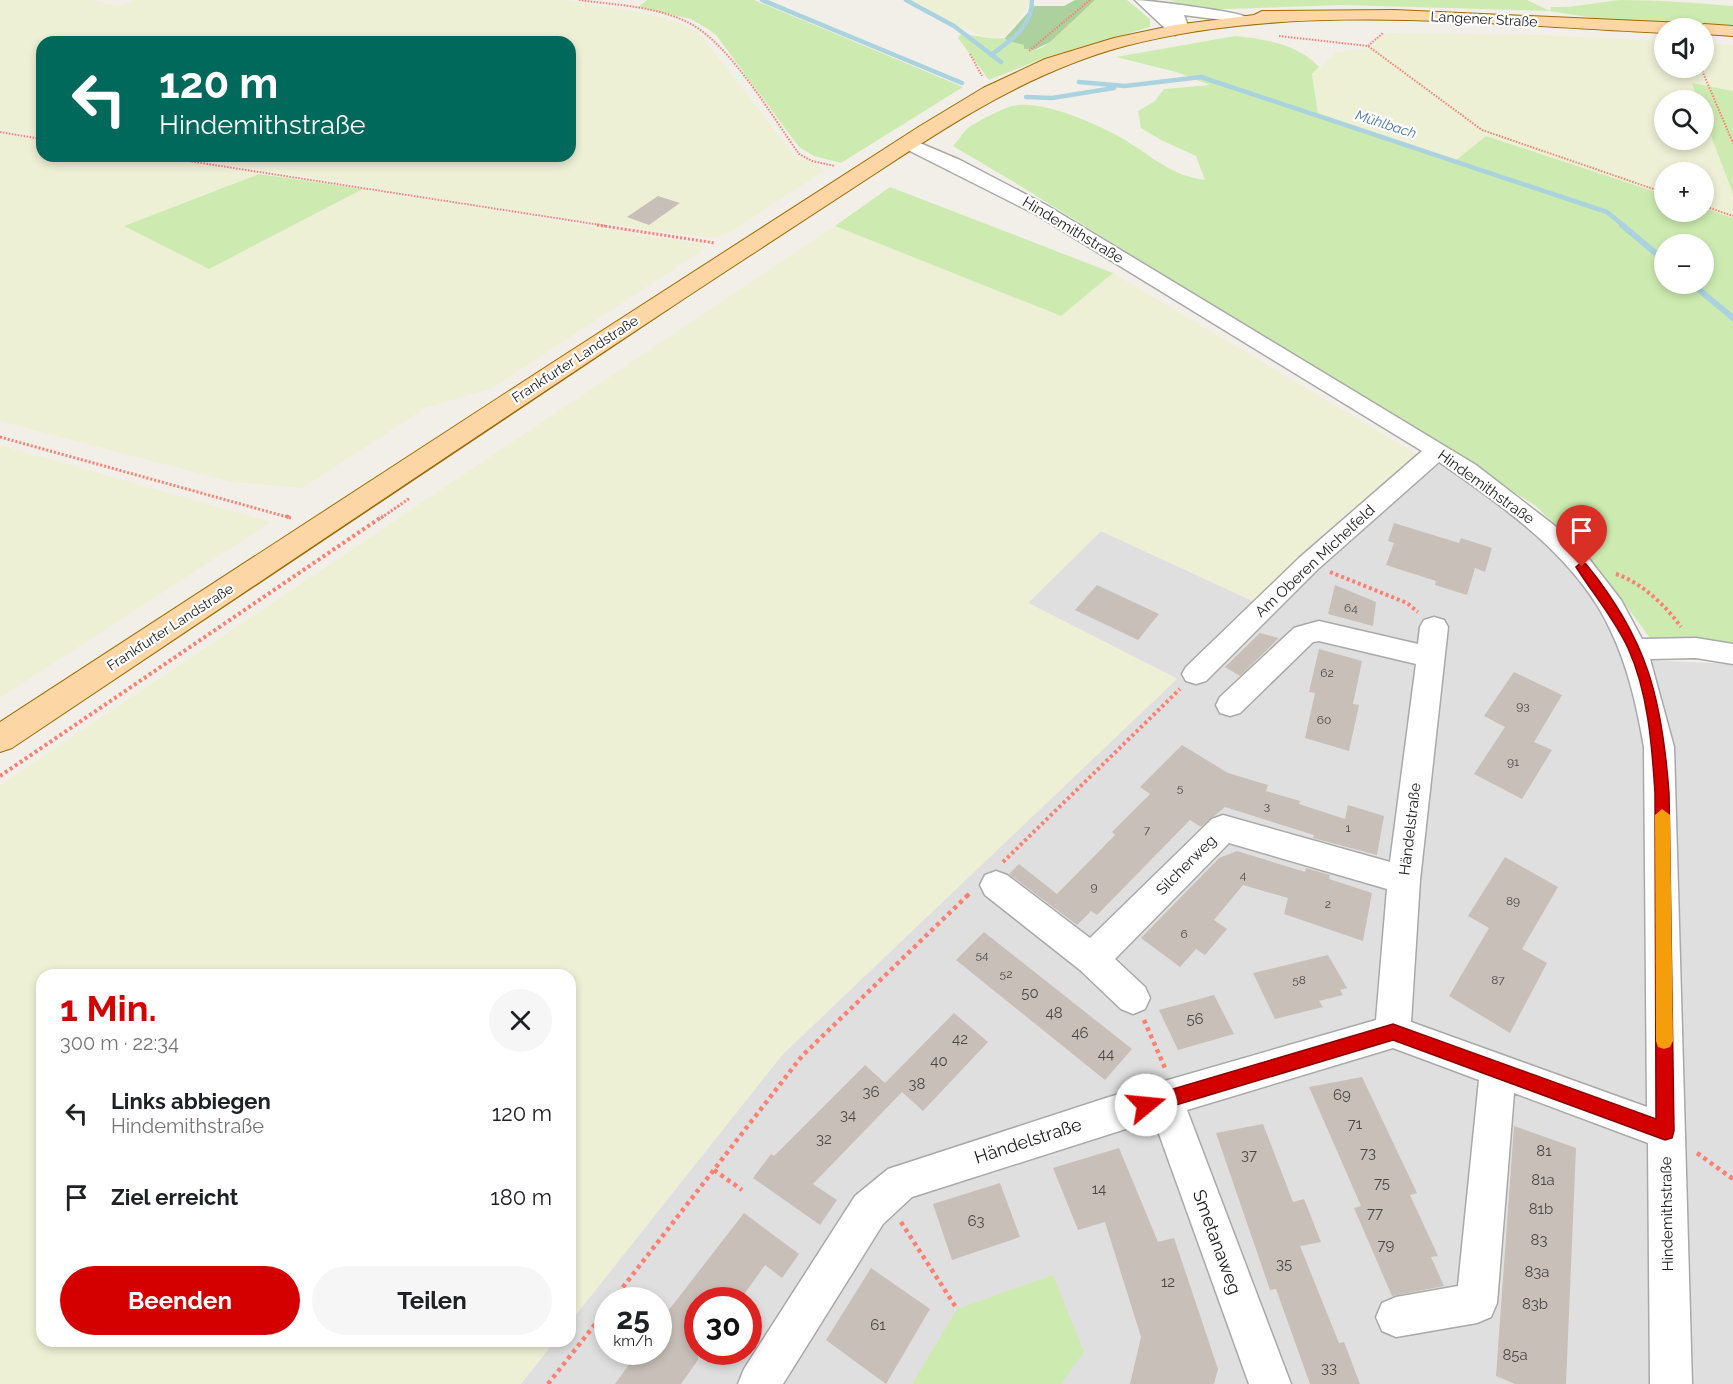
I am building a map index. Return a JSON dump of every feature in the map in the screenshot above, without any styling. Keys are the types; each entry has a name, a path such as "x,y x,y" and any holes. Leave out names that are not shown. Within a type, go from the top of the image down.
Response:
{"main road":[{"name":"Langener Straße","path":"1175,30 1190,25 1238,17 1395,15 1654,27"},
{"name":"Langener Straße","path":"1175,30 1284,17"},
{"name":"Frankfurter Landstraße","path":"0,739 908,143 990,92 1052,63 1120,42 1175,30"},
{"path":"1714,30 1733,31"}],"street":[{"path":"1148,2 1198,14 1238,17"},
{"path":"1148,2 1178,18 1181,22 1175,30"},
{"name":"Hindemithstraße","path":"908,143 1007,190 1437,451 1533,520 1582,567 1604,594 1635,649 1651,703 1659,747 1662,793 1665,1131 1671,1384"},
{"name":"Am Oberen Michelfeld","path":"1196,674 1308,564 1437,451"},
{"name":"Händelstraße","path":"759,1384 869,1210 901,1182 1108,1115 1393,1032 1404,880 1434,627"},
{"path":"1230,705 1304,635 1320,631 1431,657"},
{"path":"1635,649 1696,648 1733,654"},
{"name":"Silcherweg","path":"1092,959 1223,828 1404,880"},
{"path":"989,880 1092,959 1133,998"},
{"path":"1393,1032 1665,1131"},
{"path":"1396,1317 1477,1303 1498,1070"},
{"name":"Smetanaweg","path":"1171,1098 1270,1384"}],"path":[{"path":"579,0 658,14 694,25 713,40 799,154 812,161 839,167"},
{"path":"1024,54 1043,42 1090,0"},
{"path":"1269,35 1368,46 1482,130 1654,189"},
{"path":"1706,78 1732,135 1733,143"},
{"path":"0,132 36,138"},
{"path":"195,162 725,244"},
{"path":"1714,209 1733,216"},
{"path":"0,437 322,527"},
{"path":"1308,564 1407,603 1434,627"},
{"path":"623,1287 802,1056 989,880 1196,674"},
{"path":"1133,998 1171,1098"},
{"path":"714,1170 742,1190"},
{"path":"885,1196 957,1309"},
{"path":"548,1384 594,1326"}],"shaded area":[{"path":"1431,459 1522,518 1582,579 1624,659 1733,664 1733,1384 521,1384 550,1347 576,1347 576,1314 594,1292 594,1365 672,1365 672,1287 598,1287 782,1055 1176,678 1028,603 1101,531 1257,603"}],"green space":[{"path":"0,0 91,0 119,6 135,0 566,0 653,15 675,21 699,33 795,156 822,167 824,171 726,235 709,238 543,215 212,162 576,162 576,36 36,36 36,135 0,130"},
{"path":"647,0 754,0 963,87 841,163 814,156 799,147 716,35 691,19 638,7"},
{"path":"912,0 1029,0 1027,8 1006,36 991,39 963,28"},
{"path":"1075,0 1095,0 1050,42 1034,50 1024,49 1024,45 1007,41 1005,38 1034,6 1064,6"},
{"path":"1095,0 1127,0 1150,19 1150,27 1044,58 989,80 958,38 960,35 966,35 1005,38 1007,41 1025,45 1024,49 1038,49 1050,42"},
{"path":"1169,0 1527,0 1550,11 1342,5 1200,10"},
{"path":"1621,0 1733,6 1733,25 1714,24 1714,18 1654,18 1654,21 1599,19 1550,11 1551,7"},
{"path":"1390,33 1541,35 1654,40 1654,78 1714,78 1714,44 1733,45 1733,91 1692,84 1694,90 1654,90 1654,150 1714,150 1714,144 1733,194 1733,218 1714,211 1714,162 1654,162 1654,191 1486,136 1456,160 1318,113 1312,74 1337,52 1373,48 1378,37"},
{"path":"1235,36 1269,41 1301,53 1319,67 1312,74 1318,113 1456,160 1486,136 1654,191 1654,222 1714,222 1714,211 1733,218 1733,645 1715,640 1650,638 1604,576 1536,506 953,146 970,126 1002,110 1012,106 1041,106 1094,124 1125,140 1168,168 1205,180 1196,156 1141,128 1138,111 1155,101 1164,89 1210,85 1176,72 1116,57"},
{"path":"1692,83 1733,91 1733,194 1714,144 1714,90 1694,90"},
{"path":"0,133 36,139 36,162 183,162 259,174 125,226 209,269 363,189 700,244 704,249 493,388 425,408 303,488 231,482 0,421"},
{"path":"259,174 363,189 209,269 124,226"},
{"path":"890,187 1113,273 1061,316 835,226"},
{"path":"835,226 1061,316 1113,273 1418,455 1257,603 1101,531 1028,603 1177,679 782,1055 598,1287 594,1287 594,1292 576,1314 576,969 36,969 36,1347 550,1347 520,1384 0,1384 0,785"},
{"path":"0,445 271,522 0,698"},
{"path":"1053,1275 1084,1352 1061,1384 912,1384 957,1309"}],"building":[{"path":"658,196 680,203 649,225 627,217"},
{"path":"1394,523 1459,543 1461,538 1492,548 1485,572 1475,568 1467,595 1435,585 1436,581 1386,565 1394,543 1388,541"},
{"path":"1097,585 1159,614 1138,640 1075,610"},
{"path":"1335,585 1376,602 1373,626 1328,614"},
{"path":"1260,633 1279,638 1240,676 1225,667"},
{"path":"1319,649 1362,661 1353,704 1359,705 1349,751 1305,738 1315,693 1309,692"},
{"path":"1514,672 1562,695 1534,742 1552,750 1522,799 1474,774 1505,727 1484,716"},
{"path":"1182,745 1228,773 1268,785 1266,791 1300,801 1299,804 1345,819 1348,805 1384,816 1377,855 1313,838 1314,835 1225,807 1201,827 1190,820 1097,915 1091,911 1077,925 1009,874 1019,864 1057,894 1115,835 1112,832 1150,794 1140,787"},
{"path":"1237,851 1305,872 1306,868 1330,875 1329,879 1372,893 1363,941 1284,914 1288,898 1243,885 1214,920 1227,929 1205,955 1196,949 1180,967 1141,938 1219,858"},
{"path":"1505,857 1558,887 1522,949 1547,963 1510,1033 1449,996 1489,928 1468,916"},
{"path":"984,932 1132,1049 1105,1080 956,960"},
{"path":"1328,955 1347,988 1340,990 1343,995 1319,1001 1323,1007 1275,1019 1253,973"},
{"path":"1214,995 1234,1034 1178,1050 1159,1010"},
{"path":"954,1013 988,1042 923,1111 902,1092 813,1184 837,1200 820,1225 753,1178 771,1154 774,1156 865,1065 885,1083"},
{"path":"1362,1077 1417,1193 1410,1195 1438,1256 1431,1257 1444,1286 1392,1296 1354,1208 1361,1206 1309,1087"},
{"path":"1263,1124 1293,1202 1304,1199 1321,1242 1300,1246 1339,1343 1344,1342 1360,1384 1310,1384 1276,1289 1270,1290 1216,1133"},
{"path":"1514,1126 1576,1148 1566,1384 1515,1384 1496,1376"},
{"path":"1119,1148 1158,1242 1174,1238 1218,1369 1214,1384 1130,1384 1141,1337 1105,1222 1078,1230 1053,1168"},
{"path":"1000,1183 1020,1237 952,1260 933,1204"},
{"path":"744,1213 799,1254 782,1278 765,1265 749,1287 687,1287"},
{"path":"871,1268 930,1309 886,1384 826,1340"},
{"path":"684,1290 684,1365 694,1365 681,1384 615,1384 629,1365 672,1365 672,1306"}],"waterway":[{"path":"762,0 962,83"},
{"name":"Mühlbach","path":"906,0 954,26 991,55"},
{"path":"991,55 1019,32 1028,18 1032,0"},
{"name":"Mühlbach","path":"991,55 1001,62"},
{"name":"Mühlbach","path":"1079,82 1125,86 1201,77 1607,212 1624,226"},
{"path":"1026,97 1052,98 1114,88"},
{"name":"Mühlbach","path":"1622,225 1654,252"},
{"name":"Mühlbach","path":"1704,294 1733,318"}],"slow traffic":[{"path":"1662,815 1664,1041"}],"route":[{"path":"1146,1105 1393,1032 1665,1131 1662,793 1659,747 1649,692 1635,649 1604,594 1582,567"}]}
